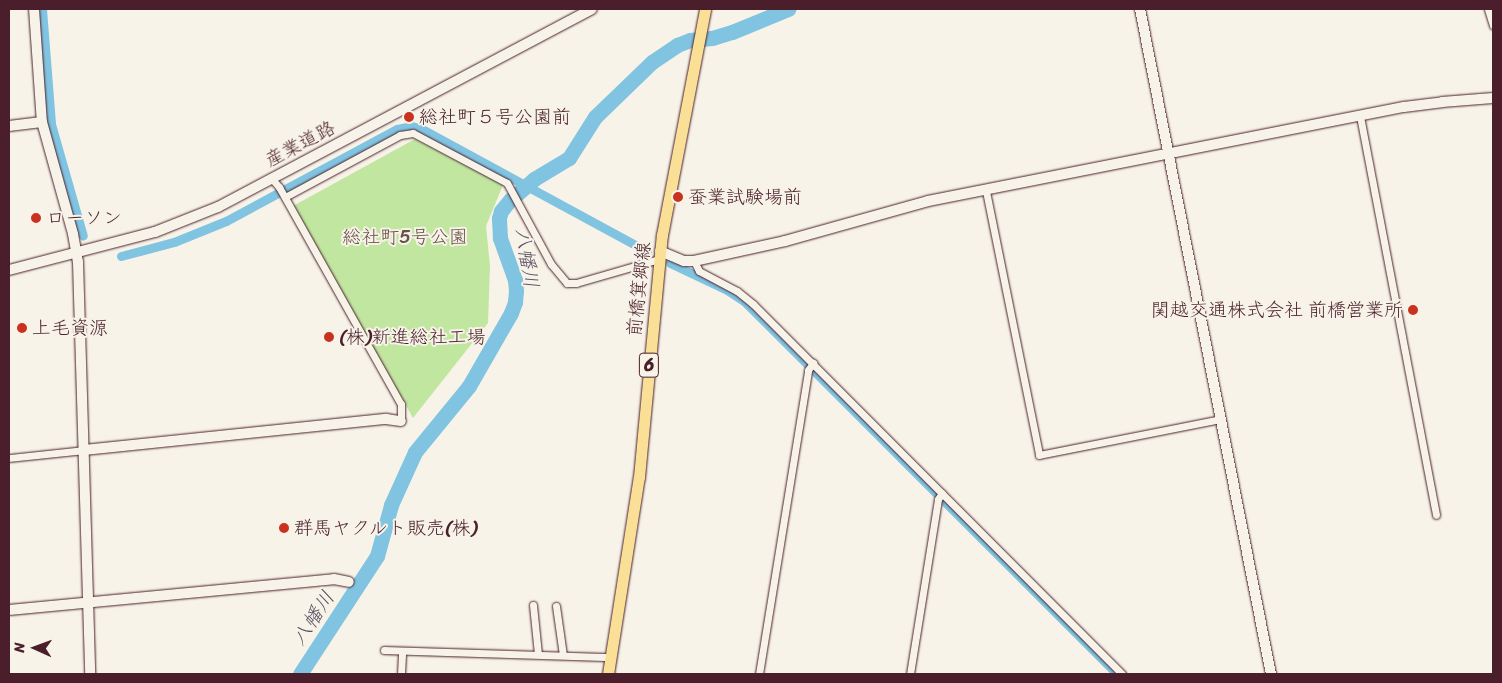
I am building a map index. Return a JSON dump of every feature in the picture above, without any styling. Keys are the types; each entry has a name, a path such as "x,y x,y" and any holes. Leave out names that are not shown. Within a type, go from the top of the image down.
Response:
{"main road":[{"name":"前橋箕郷線","path":"608,674 642,457 659,255 705,9"}],"street":[{"path":"34,9 42,122 77,252 90,674"},
{"name":"産業道路","path":"9,270 155,232 218,207 592,9"},
{"path":"1140,9 1271,674"},
{"path":"1488,9 1493,25"},
{"path":"285,197 400,135 408,133 417,135 504,180 511,188 551,264 567,283 576,283 659,255 684,261 694,261 785,241 908,206 986,190 1360,116 1442,102 1493,98"},
{"path":"1360,116 1436,515"},
{"path":"9,126 42,122"},
{"path":"9,458 386,419 401,421 401,404 285,197 272,179"},
{"path":"986,190 1039,455 1220,419"},
{"path":"694,261 699,271 746,297 1122,674"},
{"path":"760,674 808,370 813,363"},
{"path":"910,674 938,499 942,493"},
{"path":"9,610 334,580 349,582"},
{"path":"534,605 538,654"},
{"path":"556,606 563,655"},
{"path":"384,650 612,657"},
{"path":"401,674 402,652"}],"green space":[{"name":"総社町5号公園","path":"415,139 503,185 486,226 490,266 488,323 413,418 293,206"}],"waterway":[{"path":"42,9 51,124 83,236"},
{"name":"八幡川","path":"300,674 377,556 391,505 415,452 469,386 511,313 515,302 515,280 500,238 499,218 501,211 510,200 534,179 569,158 595,117 652,62 677,45 690,40 712,38 732,32 788,9"},
{"path":"121,256 174,242 226,221 397,129 411,126 420,128 647,251"},
{"path":"670,263 727,290 744,301 1117,674"}],"place":[{"name":"総社町５号公園前","path":"409,117"},
{"name":"蚕業試験場前","path":"678,197"},
{"name":"ローソン","path":"36,218"},
{"name":"関越交通株式会社 前橋営業所","path":"1413,310"},
{"name":"上毛資源","path":"22,328"},
{"name":"(株)新進総社工場","path":"329,337"},
{"name":"群馬ヤクルト販売(株)","path":"284,528"}]}
